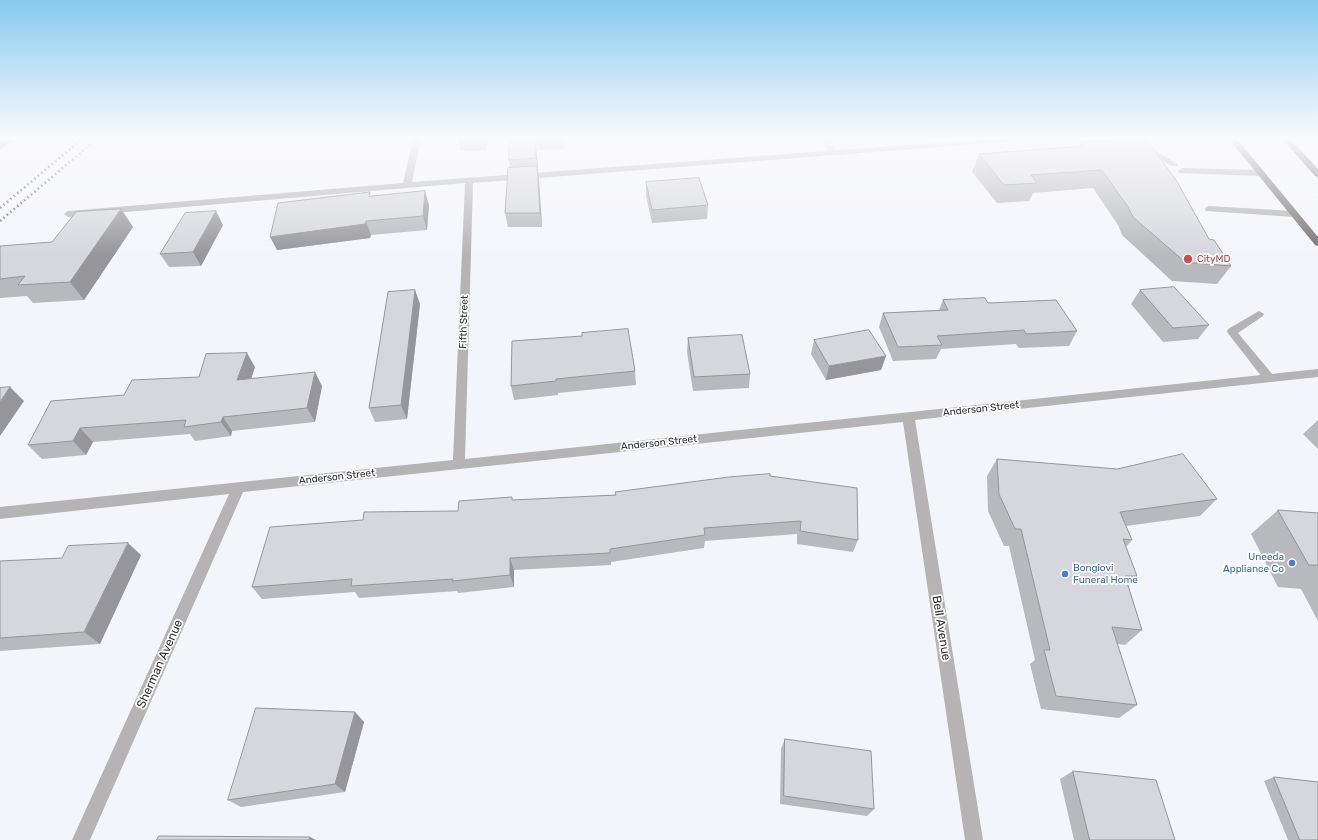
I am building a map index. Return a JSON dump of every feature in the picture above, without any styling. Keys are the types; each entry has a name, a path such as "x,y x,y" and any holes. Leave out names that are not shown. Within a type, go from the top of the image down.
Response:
{"highway":[{"path":"1264,178 1318,243"}],"street":[{"path":"407,185 408,178"},
{"path":"68,214 492,178"},
{"name":"Fifth Street","path":"459,464 469,180"},
{"path":"1209,210 1294,214"},
{"path":"1259,314 1232,332 1269,378"},
{"name":"Anderson Street","path":"0,513 1318,373"},
{"name":"Bell Avenue","path":"908,416 974,840"},
{"name":"Sherman Avenue","path":"81,840 239,487"}],"building":[{"path":"507,178 538,178 540,213 505,213"},
{"path":"699,178 708,205 652,210 646,182"},
{"path":"999,178 1033,178 1037,183 1004,185"},
{"path":"1108,178 1175,178 1209,239 1214,240 1231,266 1185,262 1133,217 1128,207"},
{"path":"425,191 423,216 366,221 365,224 270,237 278,203 370,192 369,196"},
{"path":"121,209 70,282 18,285 25,276 0,279 0,246 52,242 76,212"},
{"path":"216,211 193,252 160,254 185,213"},
{"path":"1174,287 1209,325 1173,328 1140,290"},
{"path":"415,290 401,405 369,408 388,292"},
{"path":"985,298 988,303 1056,300 1077,331 1026,334 1024,330 937,336 942,345 898,347 883,313 948,310 943,300"},
{"path":"628,329 635,371 556,379 556,381 511,386 512,341 582,336 582,333"},
{"path":"869,330 886,356 829,366 814,340"},
{"path":"742,335 750,374 694,377 688,338"},
{"path":"247,353 237,380 315,372 307,408 223,417 221,422 184,427 186,420 80,428 73,441 28,445 51,401 124,395 132,380 199,377 206,354"},
{"path":"10,387 0,402 0,388"},
{"path":"1183,454 1217,499 1120,512 1132,540 1123,539 1137,576 1125,576 1142,630 1112,627 1137,705 1056,696 1044,650 1050,650 1021,529 1015,529 999,494 997,459 1117,469"},
{"path":"770,474 770,476 857,488 858,540 800,531 801,521 704,528 705,535 610,549 610,553 510,558 510,575 452,581 453,579 351,586 352,579 252,587 270,527 363,520 364,512 458,511 459,501 512,497 512,500 616,495 615,492 729,477"},
{"path":"1278,510 1318,513 1318,565 1309,565"},
{"path":"128,543 84,632 0,638 0,561 62,558 68,546"},
{"path":"256,708 355,712 335,784 228,800"},
{"path":"785,739 871,751 874,809 784,796"},
{"path":"1073,771 1156,780 1175,840 1090,840"},
{"path":"1274,777 1318,782 1318,840 1300,840"},
{"path":"159,836 310,837 309,840 157,840"}],"railway":[{"path":"0,208 35,178"},
{"path":"0,221 51,178"}],"place":[{"name":"CityMD","path":"1188,259"},
{"name":"Uneeda Appliance Co","path":"1292,563"},
{"name":"Bongiovi Funeral Home","path":"1065,574"}]}
